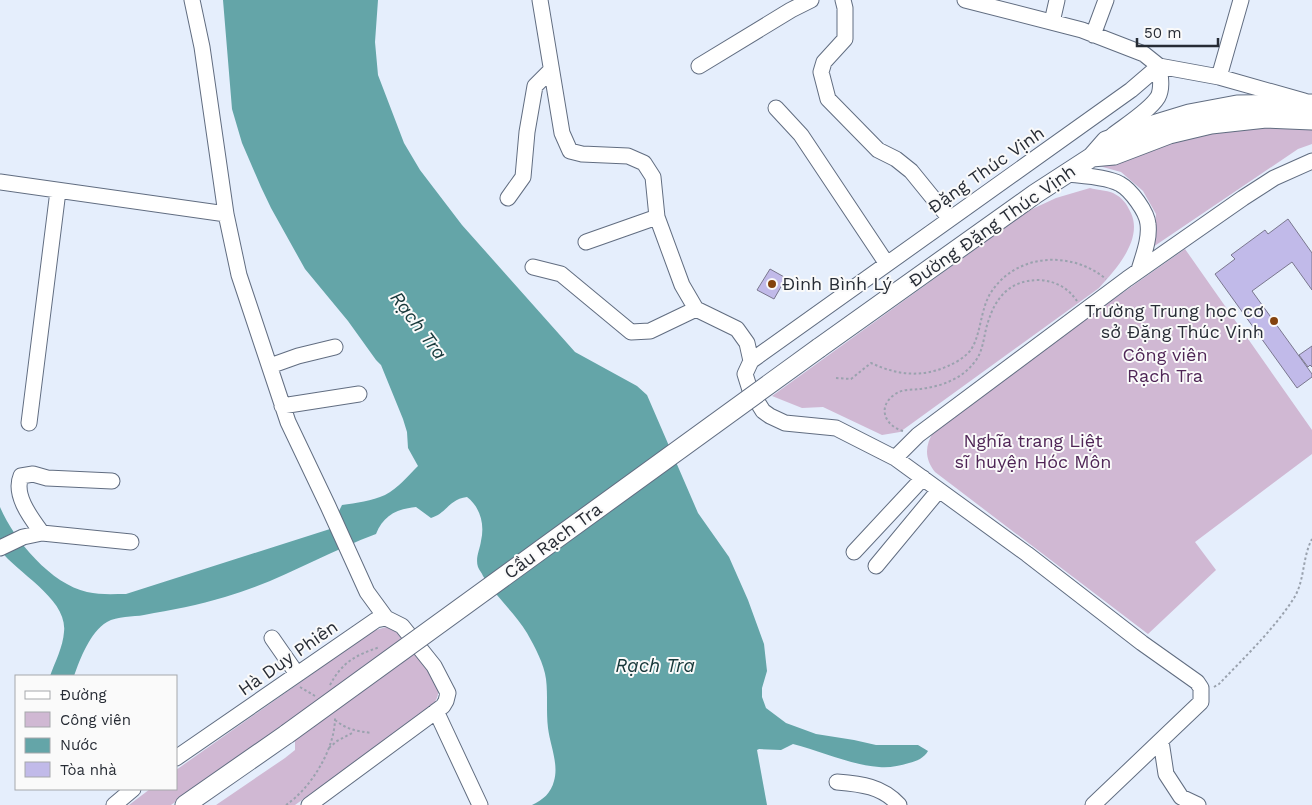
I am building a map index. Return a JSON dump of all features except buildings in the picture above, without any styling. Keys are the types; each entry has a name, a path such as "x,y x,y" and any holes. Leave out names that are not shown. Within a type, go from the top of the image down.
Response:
{"main road":[{"path":"1106,141 1189,114 1237,105 1312,104"},
{"name":"Đường Đặng Thúc Vịnh","path":"1092,157 1114,155 1169,134 1211,124 1266,118 1312,120"},
{"name":"Đường Đặng Thúc Vịnh","path":"819,348 1027,200 1092,157 1106,141"},
{"name":"Cầu Rạch Tra","path":"185,805 287,734 819,348"}],"street":[{"path":"192,0 202,47 226,214 239,275 282,406 367,592 386,618 402,626 434,666 448,693 446,700 436,711 309,805"},
{"path":"540,0 562,133 570,151 582,154 628,156 644,163 653,177 657,217 682,285 696,309 737,329 748,343 751,361 745,374 750,390 762,411 785,423 836,428 895,458 1027,554 1142,644 1197,682 1201,688 1201,702 1093,805"},
{"path":"699,66 791,10 811,0"},
{"path":"842,0 845,8 845,40 824,62 821,72 828,99 878,150 896,159 911,171 950,219"},
{"path":"965,0 1082,30 1144,54 1159,66 1218,77 1312,104"},
{"path":"1052,22 1056,0"},
{"path":"1093,34 1106,0"},
{"path":"1218,77 1241,0"},
{"path":"1106,141 1158,97 1161,80 1159,66"},
{"name":"Đặng Thúc Vịnh","path":"751,361 1131,90 1159,66"},
{"path":"508,198 523,177 527,132 535,86 551,70"},
{"path":"776,108 801,136 886,264"},
{"path":"895,458 918,435 1139,270 1274,178 1312,161"},
{"path":"1066,174 1092,177 1120,184 1143,209 1148,224 1146,245 1139,270"},
{"path":"0,182 226,214"},
{"path":"29,423 58,191"},
{"path":"586,242 657,217"},
{"path":"533,267 561,274 631,332 650,331 696,309"},
{"path":"270,366 298,356 335,348"},
{"path":"282,406 359,394"},
{"path":"42,533 30,518 22,501 18,483 21,476 33,474 47,478 112,481"},
{"path":"854,552 923,478"},
{"path":"876,566 940,490"},
{"path":"0,548 24,537 42,533 131,542"},
{"name":"Hà Duy Phiên","path":"178,757 376,620 386,618"},
{"path":"272,638 293,677"},
{"path":"436,711 480,805"},
{"path":"1161,741 1166,774 1182,797 1198,805"},
{"path":"837,782 866,785 892,798 900,805"},
{"path":"114,805 132,790"}],"path":[{"path":"836,378 851,379 871,364 906,374 922,374 938,370 961,359 970,351 975,340 990,294 1008,275 1030,262 1059,259 1074,261 1099,272 1115,288"},
{"path":"918,435 895,429 888,422 885,414 888,400 894,394 902,391 935,387 970,368 980,355 988,322 996,302 1015,284 1029,280 1045,280 1062,285 1072,292 1080,305 1082,313"},
{"path":"1202,693 1219,684 1262,640 1294,598 1302,580 1307,549 1312,539"},
{"path":"293,677 318,698"},
{"path":"335,720 346,728 372,733"},
{"path":"329,748 337,741 356,731"}],"green space":[{"path":"1227,123 1312,125 1312,144 1298,149 1153,247 1156,214 1143,191 1121,172 1099,166 1116,158"},
{"path":"1090,188 1113,193 1124,201 1134,223 1131,244 1113,272 1099,288 900,432 882,435 823,407 802,408 772,396 1028,211 1056,198"},
{"path":"1185,249 1312,430 1312,454 1195,542 1216,570 1148,634 935,472 927,457 927,446 934,431 1047,346"},
{"path":"386,627 396,631 434,678 438,687 438,694 430,709 295,805 216,805 295,750 295,735 279,729 171,805 129,805 149,790 178,790 178,769 373,631"}],"water":[{"name":"Rạch Tra","path":"223,0 378,0 375,42 378,75 404,143 420,170 462,225 575,352 637,386 647,395 698,513 729,557 748,600 764,644 767,671 762,688 762,697 766,708 786,723 816,734 876,745 918,745 928,751 924,756 912,762 883,767 858,764 793,744 781,750 759,749 757,750 767,805 532,805 549,793 555,775 555,761 548,728 545,673 539,656 527,633 488,584 478,568 477,560 482,535 482,522 475,506 467,497 456,500 441,513 431,518 416,507 391,514 382,522 376,534 245,591 195,605 111,620 101,626 91,639 74,675 50,675 62,643 64,632 63,620 50,598 0,550 0,507 14,533 24,546 35,559 60,580 87,592 126,594 330,529 342,505 385,495 399,485 418,466 408,448 407,432 403,419 381,365 305,269 261,187 242,143 232,109"}],"place":[{"name":"Đình Bình Lý","path":"772,284"},
{"name":"Trường Trung học cơ sở Đặng Thúc Vịnh","path":"1274,321"}],"park label":[{"name":"Công viên Rạch Tra","path":"1165,365"},
{"name":"Nghĩa trang Liệt sĩ huyện Hóc Môn","path":"1033,451"}]}
